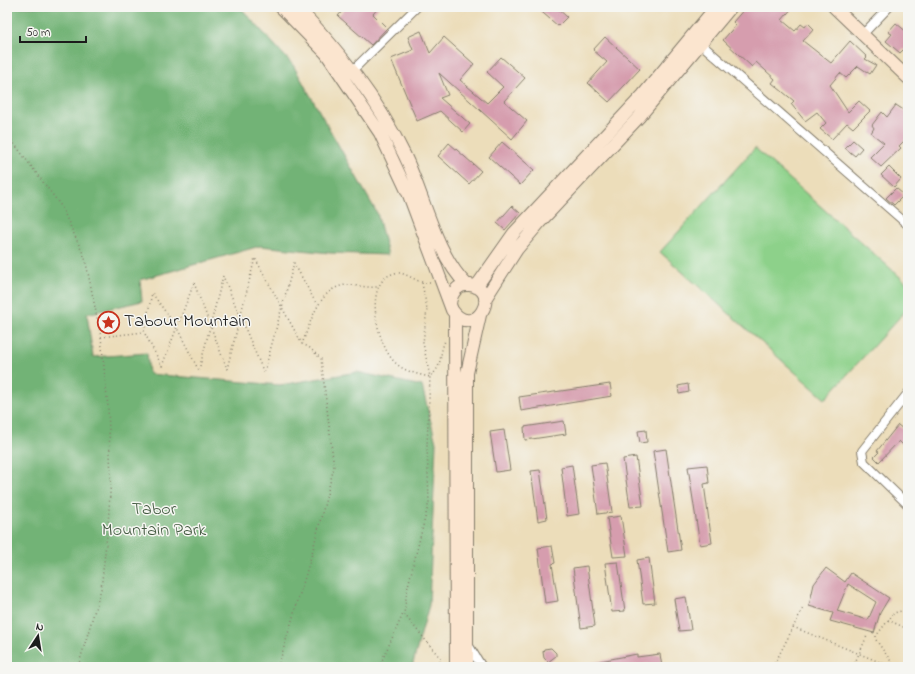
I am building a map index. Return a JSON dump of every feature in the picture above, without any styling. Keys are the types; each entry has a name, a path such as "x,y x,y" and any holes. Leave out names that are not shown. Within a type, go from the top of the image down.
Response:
{"street":[{"path":"281,7 326,53 380,133 409,195 453,309 465,320 471,320 480,315"},
{"path":"297,7 326,37 353,70 387,122 404,153 418,184 446,258 456,274 471,286 482,292 485,299"},
{"path":"456,667 455,329 453,309 450,298 456,289 471,286 514,233 644,95 716,7"},
{"path":"467,667 467,373 480,315 484,309 485,299 517,249 539,223 639,117 731,7"},
{"path":"834,7 908,78"},
{"path":"863,34 889,7"},
{"path":"353,70 411,9"},
{"path":"701,44 908,225"},
{"path":"908,393 862,451 864,462 908,505"},
{"path":"468,646 482,667"}],"path":[{"path":"7,134 64,212 85,258 101,337 110,438 111,476 108,526 101,588 78,667"},
{"path":"278,667 312,557 334,467 321,359 310,348 302,344 282,308 255,258 240,317 227,369 210,324 194,283 177,328 162,366 144,332 152,293 177,328 199,370 210,324 223,276 240,317 264,373 282,308 294,263 318,306"},
{"path":"430,377 407,371 392,360 381,338 374,305 377,287 387,277 395,273 400,273 422,283 442,282"},
{"path":"379,667 404,614 407,590 429,502 426,446 430,377 423,343 426,309 422,283"},
{"path":"302,344 318,306 332,291 346,285 377,287"},
{"path":"430,377 439,369 441,348 446,338 455,329"},
{"path":"101,337 144,332"},
{"path":"773,667 803,608"},
{"path":"895,667 876,640 878,631 894,613 908,609"},
{"path":"404,614 441,660 438,667"},
{"path":"888,620 908,628"},
{"path":"792,628 892,667"},
{"path":"853,667 867,636"}],"green space":[{"name":"Tabor Mountain Park","path":"7,7 240,7 293,65 377,213 388,255 330,253 260,246 140,280 142,301 87,314 93,357 147,353 149,374 280,385 357,372 422,386 436,443 429,605 412,667 7,667"},
{"path":"755,148 908,284 908,308 825,399 660,252"}],"building":[{"path":"346,7 379,7 373,14 387,28 371,45 338,16"},
{"path":"536,7 556,7 567,17 558,26"},
{"path":"746,7 793,7 782,20 795,31 801,24 805,27 808,23 814,29 803,41 831,63 850,41 867,57 865,59 876,65 870,74 858,66 846,78 840,73 830,85 848,112 859,101 870,111 853,128 847,123 832,139 820,129 826,123 817,112 805,121 791,104 794,101 772,83 775,79 756,62 752,67 723,40 736,25 733,22"},
{"path":"896,23 908,33 908,53 904,49 900,53 886,41 892,34 888,32"},
{"path":"421,31 430,53 444,37 474,64 460,80 487,103 503,87 487,72 501,57 525,78 504,101 527,121 512,139 439,73 448,95 440,98 470,124 463,132 440,111 417,121 391,59 413,50 408,37"},
{"path":"605,37 640,69 609,102 588,83 607,62 593,50"},
{"path":"896,105 908,113 908,137 899,146 901,148 881,167 870,157 884,143 871,133 874,128 872,125 882,112 887,117"},
{"path":"853,140 862,148 855,156 845,148"},
{"path":"502,142 534,170 520,185 489,157"},
{"path":"449,143 481,171 469,184 438,156"},
{"path":"889,167 901,179 894,187 881,175"},
{"path":"896,188 904,195 894,205 886,198"},
{"path":"512,206 520,213 505,230 497,223"},
{"path":"610,384 612,396 521,411 519,397"},
{"path":"688,384 689,392 679,394 678,386"},
{"path":"564,421 566,434 525,440 524,427"},
{"path":"908,423 908,450 899,441 879,462 874,457 879,452 877,451 898,425 903,429"},
{"path":"504,430 510,470 496,472 490,432"},
{"path":"646,430 647,442 640,443 638,431"},
{"path":"666,449 681,550 668,552 653,451"},
{"path":"636,457 643,506 630,507 623,459"},
{"path":"605,463 612,512 598,514 591,465"},
{"path":"572,465 579,514 567,516 561,467"},
{"path":"707,465 709,483 704,484 712,543 700,545 688,467"},
{"path":"540,470 547,519 538,521 531,471"},
{"path":"621,516 627,556 613,557 607,518"},
{"path":"552,546 555,563 552,564 558,601 545,603 538,548"},
{"path":"649,558 655,603 643,604 637,560"},
{"path":"618,562 625,611 612,612 605,563"},
{"path":"587,566 595,626 581,628 573,568"},
{"path":"826,568 845,582 851,573 889,598 880,613 874,633 830,621 833,613 809,606 814,584","holes":["848,584 876,602 868,620 837,611"]},
{"path":"686,597 691,630 679,631 674,599"},
{"path":"551,648 556,653 556,656 548,662 544,658 543,652 544,649"},
{"path":"637,654 637,657 660,654 662,667 648,667 648,664 625,667 590,667 590,663"}],"place":[{"name":"Tabour Mountain","path":"108,322"}]}
